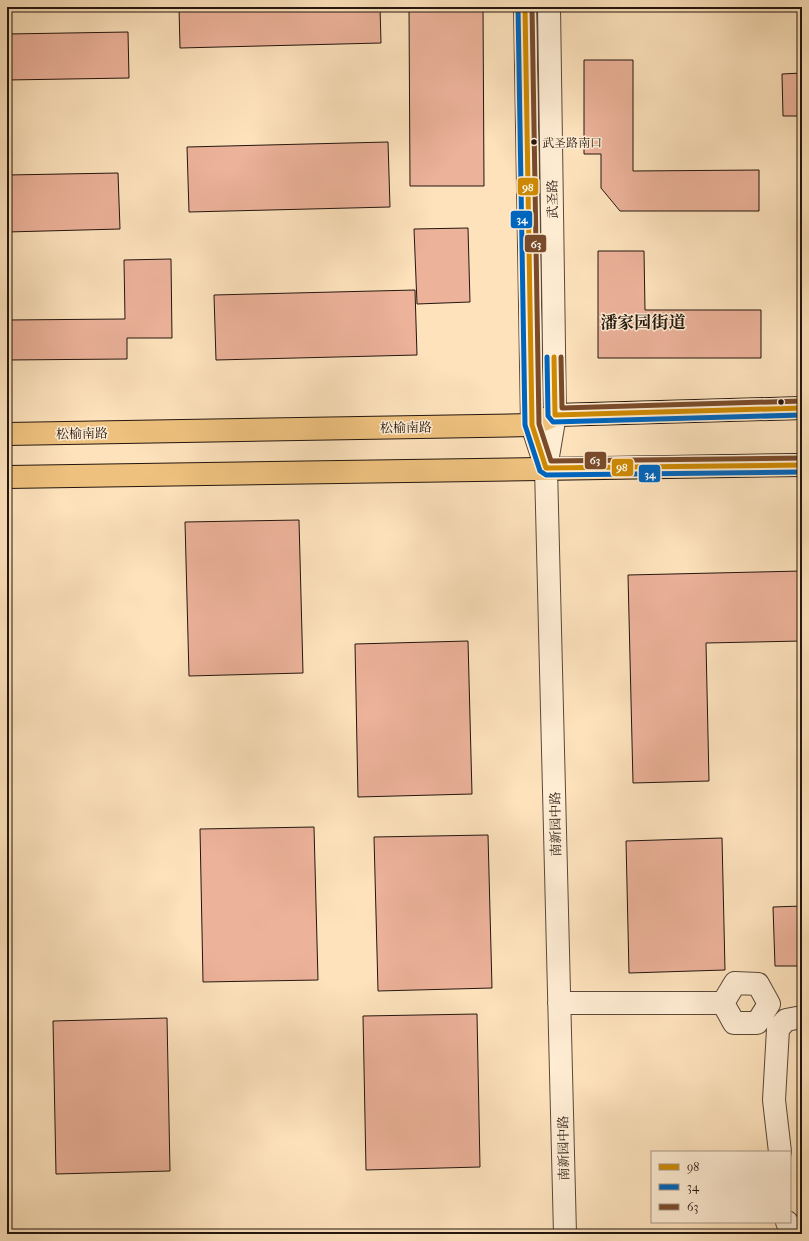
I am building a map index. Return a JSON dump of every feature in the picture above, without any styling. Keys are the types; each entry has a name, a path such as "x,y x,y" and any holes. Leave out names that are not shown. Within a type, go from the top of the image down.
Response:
{"main road":[{"name":"松榆南路","path":"7,434 532,425 555,414 802,408"},
{"path":"7,478 802,465"}],"street":[{"name":"武圣路","path":"525,7 532,425 546,468"},
{"name":"武圣路","path":"550,7 555,414"},
{"name":"南新园中路","path":"555,414 546,468 565,1234"},
{"path":"735,983 758,984 769,1004 757,1024 734,1023 723,1003 735,983"},
{"path":"559,1003 723,1003"},
{"path":"764,1011 794,1018"},
{"path":"780,1151 775,1092 778,1028 794,1018"},
{"path":"787,1223 792,1234"}],"building":[{"path":"179,7 380,7 381,43 180,48"},
{"path":"409,7 483,7 484,186 410,186"},
{"path":"128,32 129,78 7,80 7,34"},
{"path":"584,60 633,60 633,171 759,170 759,211 620,211 601,188 601,154 584,154"},
{"path":"802,73 802,116 783,116 782,74"},
{"path":"388,142 390,207 189,212 187,147"},
{"path":"118,173 120,229 7,232 7,175"},
{"path":"468,228 470,302 417,304 414,229"},
{"path":"598,251 644,251 645,310 761,310 761,358 598,358"},
{"path":"171,259 172,338 127,338 127,359 7,360 7,320 125,319 124,260"},
{"path":"415,290 417,355 216,360 214,295"},
{"path":"299,520 303,673 189,676 185,522"},
{"path":"802,571 802,641 706,643 709,781 633,783 628,575"},
{"path":"468,641 472,794 358,797 355,644"},
{"path":"314,827 318,980 203,982 200,829"},
{"path":"488,835 492,988 378,991 374,837"},
{"path":"722,838 725,970 629,973 626,841"},
{"path":"802,906 802,966 775,966 773,907"},
{"path":"477,1014 480,1167 366,1170 363,1016"},
{"path":"167,1018 170,1171 56,1174 53,1021"},
{"path":"744,1232 744,1234 639,1234"}],"transit line":[{"name":"34","path":"518,7 525,425 540,471 546,475 802,472"},
{"name":"98","path":"525,7 532,425 546,468 802,465"},
{"name":"63","path":"532,7 539,424 551,461 802,458"},
{"name":"34","path":"547,357 548,416 553,422 802,415"},
{"name":"98","path":"554,357 555,415 802,408"},
{"name":"63","path":"561,357 562,408 802,401"}],"place":[{"name":"武圣路南口","path":"534,142"}],"district":[{"name":"潘家园街道","path":"643,322"}]}
